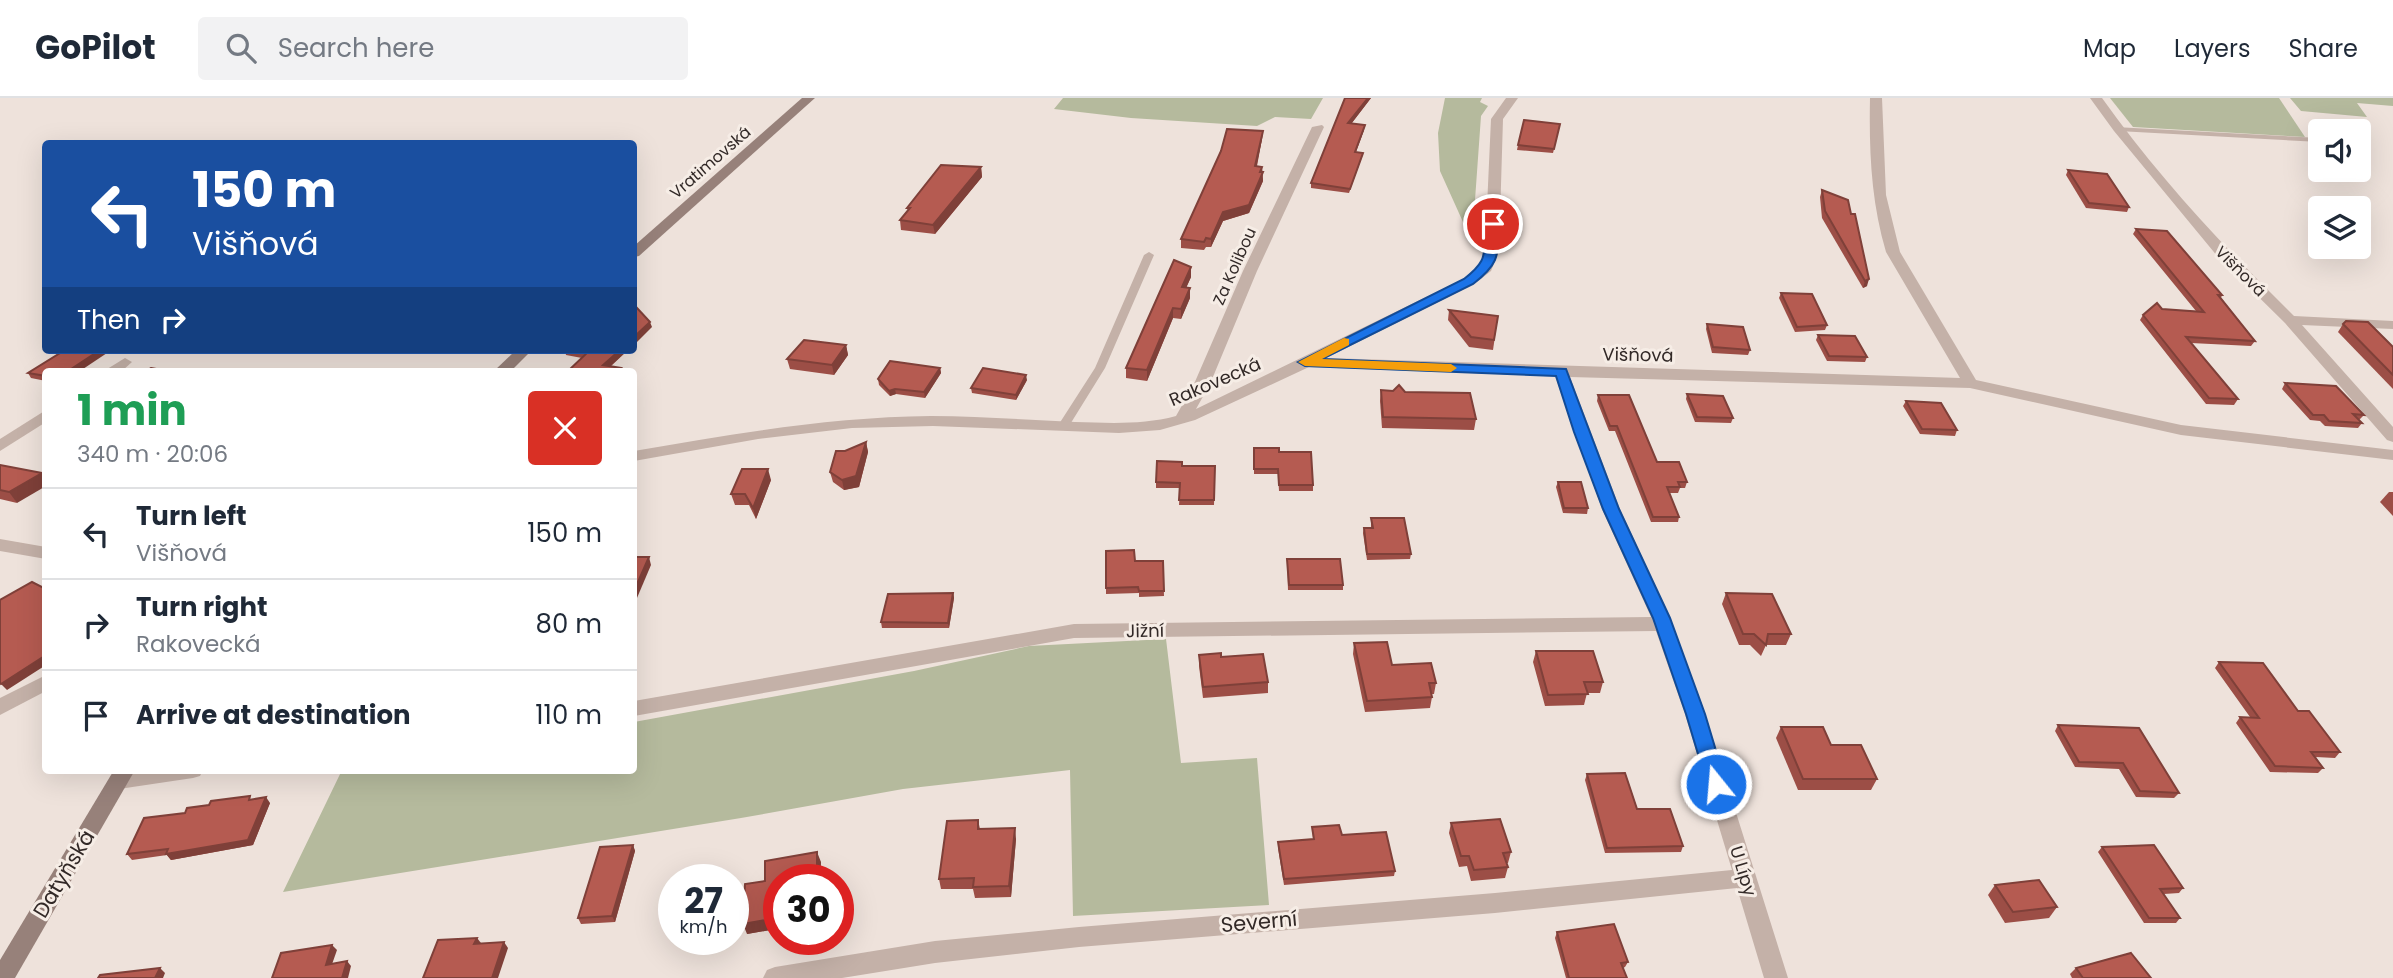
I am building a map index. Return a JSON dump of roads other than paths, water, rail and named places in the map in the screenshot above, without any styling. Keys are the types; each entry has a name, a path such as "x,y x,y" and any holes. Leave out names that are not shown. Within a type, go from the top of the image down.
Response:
{"main road":[{"name":"Vratimovská","path":"637,250 809,98"},
{"path":"505,368 521,354"},
{"name":"Datyňská","path":"2,978 122,775"}],"street":[{"name":"Rakovecká","path":"637,455 758,434 852,423 933,421 1119,428 1160,425 1181,420 1238,396 1468,282 1486,268 1492,250 1497,119 1512,98"},
{"path":"1876,98 1875,157 1885,230 1893,253 1970,383"},
{"name":"Višňová","path":"2096,98 2223,254 2290,320 2393,437"},
{"name":"Za Kolibou","path":"1181,420 1202,384 1250,271 1318,127"},
{"path":"2290,320 2393,325"},
{"name":"Višňová","path":"1305,362 1970,383 2181,430 2393,455"},
{"name":"U Lípy","path":"1561,372 1611,509 1663,624 1695,714 1776,978"},
{"path":"0,446 42,418"},
{"path":"0,545 42,551"},
{"name":"Jižní","path":"637,708 1074,631 1663,624"},
{"path":"0,707 42,684"},
{"name":"Severní","path":"775,978 935,952 1079,937 1495,903 1745,878"}],"lane":[{"path":"2119,129 2308,139"},
{"path":"1065,424 1100,368 1149,255"}]}
